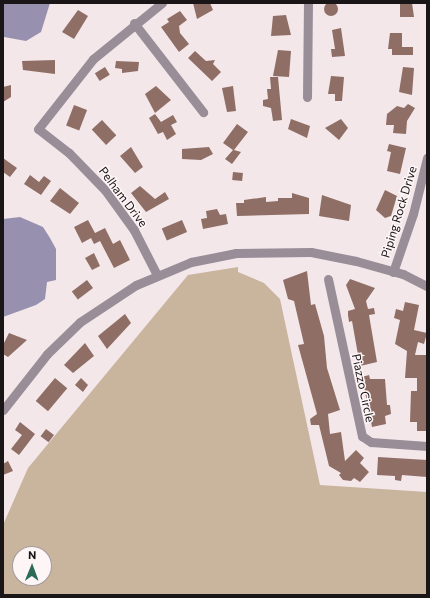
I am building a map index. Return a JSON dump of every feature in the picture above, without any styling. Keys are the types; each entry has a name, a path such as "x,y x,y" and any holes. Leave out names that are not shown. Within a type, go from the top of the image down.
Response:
{"street":[{"path":"162,3 134,23 203,112"},
{"path":"307,97 308,3"},
{"name":"Pelham Drive","path":"134,23 75,79 38,129 69,153 105,190 134,230 157,275"},
{"name":"Piping Rock Drive","path":"393,272 426,169 427,158"},
{"path":"3,410 47,354 80,322 117,296 157,275 215,256 287,251 334,256 393,272 427,286"},
{"name":"Piazzo Circle","path":"328,279 362,436 371,442 427,446"}],"shaded area":[{"path":"3,3 50,3 41,32 26,41 4,37"},
{"path":"20,217 43,227 50,238 56,249 56,280 47,282 45,299 36,305 3,317 3,219"},
{"path":"238,267 238,272 264,283 280,299 320,485 427,492 427,595 3,595 3,525 28,468 188,275"}],"building":[{"path":"331,2 336,4 338,9 336,14 331,16 326,14 324,9 326,4"},
{"path":"193,3 210,3 213,10 197,19"},
{"path":"400,3 412,3 414,17 400,17"},
{"path":"78,10 88,16 74,39 62,32"},
{"path":"180,11 187,20 179,26 180,33 189,44 179,52 161,27 169,22 167,19"},
{"path":"286,15 291,35 271,36 273,16"},
{"path":"341,28 345,56 332,57 331,49 335,49 332,30"},
{"path":"390,33 402,33 402,47 413,47 413,55 392,55 392,49 388,49"},
{"path":"278,50 291,51 289,77 273,76"},
{"path":"195,51 206,61 215,60 213,64 221,72 212,81 188,58"},
{"path":"55,60 55,74 23,70 22,61"},
{"path":"116,61 139,62 138,71 122,73 122,69 115,68"},
{"path":"105,67 110,75 100,81 95,73"},
{"path":"403,67 414,68 412,95 399,92"},
{"path":"331,76 344,77 342,101 335,101 335,94 328,94"},
{"path":"270,77 278,77 282,120 273,121 271,108 263,106 263,100 268,99 267,89 271,89"},
{"path":"11,85 11,97 3,102 3,87"},
{"path":"156,86 171,100 155,113 145,94"},
{"path":"233,86 236,111 227,112 222,88"},
{"path":"408,104 415,108 407,121 406,134 393,133 394,125 386,125 387,114 397,106 404,108"},
{"path":"74,105 87,110 79,131 66,126"},
{"path":"155,114 161,122 173,115 177,122 171,125 176,134 167,140 163,132 158,134 149,118"},
{"path":"291,119 310,126 307,138 288,129"},
{"path":"341,119 348,128 339,140 325,128"},
{"path":"102,120 116,135 106,145 92,130"},
{"path":"237,124 248,132 234,150 241,152 232,164 225,159 233,150 223,143"},
{"path":"389,144 406,148 400,174 387,171 391,152 387,151"},
{"path":"131,147 143,167 135,173 120,156"},
{"path":"209,147 213,154 201,160 182,159 182,149"},
{"path":"3,158 17,168 10,177 3,172"},
{"path":"233,172 243,173 242,181 232,180"},
{"path":"30,175 39,182 44,176 51,181 41,195 24,184"},
{"path":"140,186 155,199 165,192 169,199 146,212 131,193"},
{"path":"60,188 79,203 70,214 50,201"},
{"path":"385,190 397,196 391,216 385,218 376,210"},
{"path":"292,193 309,198 309,214 237,216 236,203 244,203 244,200 266,197 266,202 278,201 278,198 292,198"},
{"path":"322,195 351,205 349,221 319,216"},
{"path":"217,209 220,215 226,214 228,224 203,229 201,219 207,218 206,211"},
{"path":"88,220 95,233 105,228 113,244 120,240 130,260 114,268 100,241 94,244 91,238 82,243 74,227"},
{"path":"182,220 187,232 167,241 162,229"},
{"path":"94,253 100,266 92,270 85,258"},
{"path":"307,271 311,305 315,304 324,336 327,368 340,410 328,414 330,434 341,432 345,461 356,450 364,458 360,463 369,472 360,482 354,478 351,481 343,480 339,475 341,473 329,466 319,425 311,425 310,419 317,414 298,345 304,344 294,301 288,299 283,280"},
{"path":"350,279 375,288 366,301 368,309 374,308 375,314 369,315 377,362 360,366 352,321 349,322 348,315 348,311 355,309 346,285"},
{"path":"87,280 93,288 78,299 72,291"},
{"path":"405,302 419,305 414,330 427,333 424,344 418,342 415,355 427,355 427,431 417,431 417,422 410,422 411,391 417,391 417,378 405,378 407,351 395,344 400,320 394,318 396,309 403,311"},
{"path":"125,314 131,323 107,349 98,336"},
{"path":"9,333 27,340 8,357 3,354 3,345"},
{"path":"85,343 94,356 73,373 64,365"},
{"path":"369,375 370,379 385,379 387,405 390,405 391,414 385,416 386,424 372,427 362,377"},
{"path":"55,378 67,388 48,411 36,401"},
{"path":"81,378 88,385 83,392 75,385"},
{"path":"20,422 35,434 19,455 11,449 22,435 15,430"},
{"path":"46,429 54,435 49,442 41,436"},
{"path":"378,457 427,460 427,477 402,475 401,481 395,480 395,476 377,475"},
{"path":"8,461 13,471 3,475 3,464"}]}
